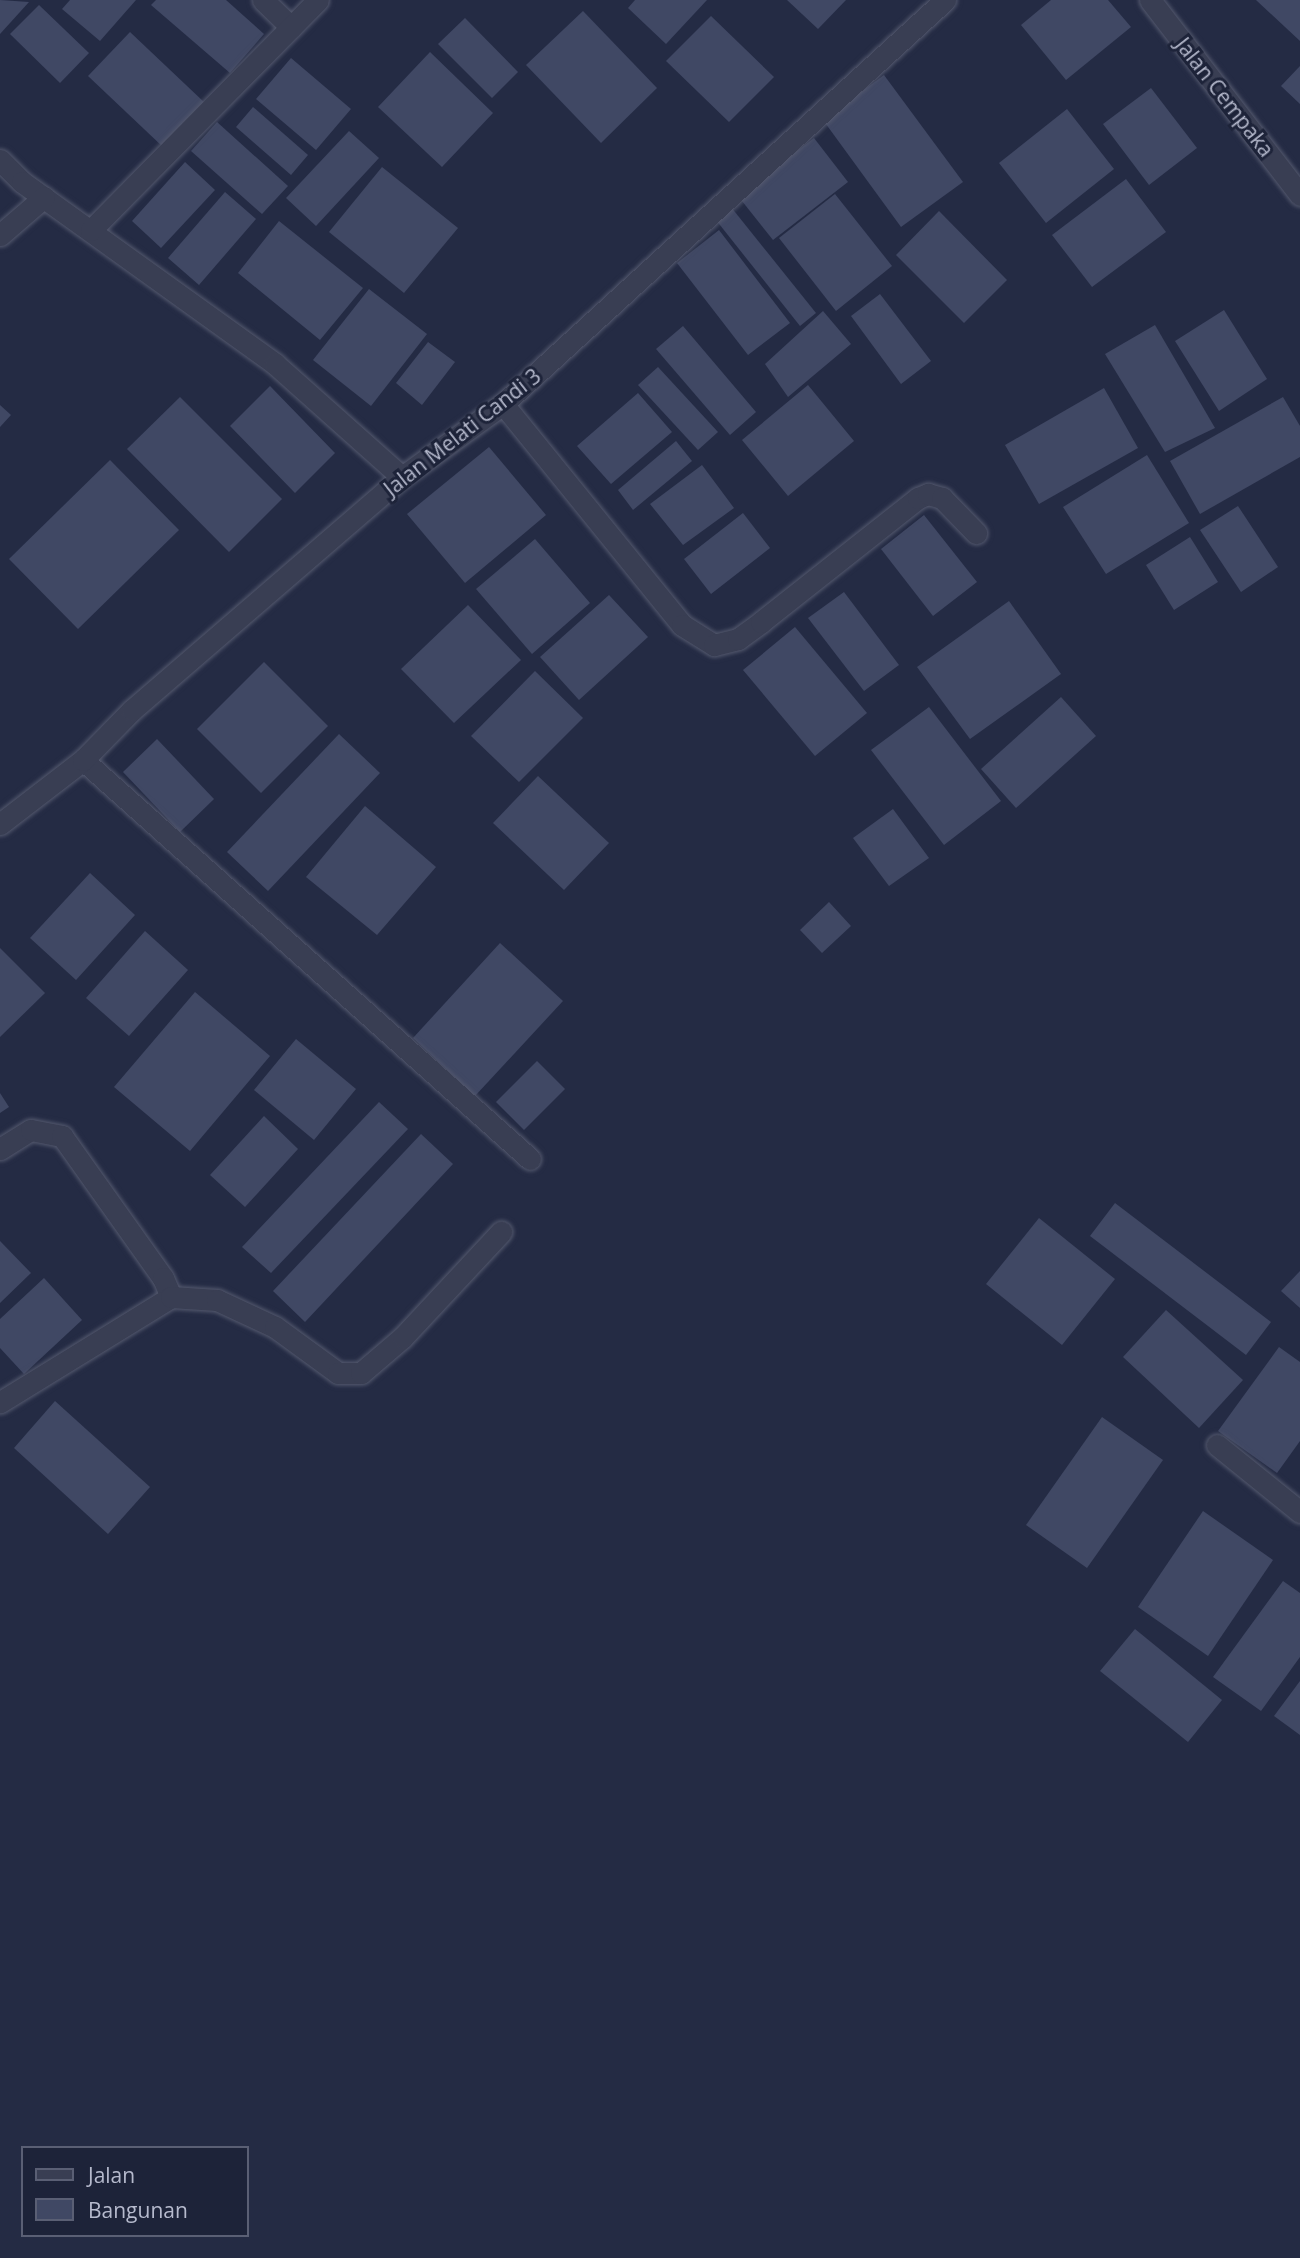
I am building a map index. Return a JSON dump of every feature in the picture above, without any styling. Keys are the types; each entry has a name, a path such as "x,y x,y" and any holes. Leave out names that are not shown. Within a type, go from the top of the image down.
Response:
{"street":[{"path":"263,0 291,27"},
{"path":"91,230 318,0"},
{"name":"Jalan Melati Candi 3","path":"0,824 83,760 132,710 402,477 503,404 945,0"},
{"name":"Jalan Cempaka","path":"1150,0 1300,195"},
{"path":"0,160 44,197 275,365 402,477"},
{"path":"0,235 44,197"},
{"path":"503,404 682,625 714,645 738,639 918,498 928,494 942,498 975,533"},
{"path":"83,760 530,1159"},
{"path":"0,1149 31,1130 62,1136 163,1278 171,1297"},
{"path":"0,1402 171,1297 217,1300 275,1327 338,1373 361,1373 403,1337 501,1233"},
{"path":"1217,1445 1300,1512"}],"building":[{"path":"0,0 29,2 0,34"},
{"path":"70,0 136,0 100,41 62,9"},
{"path":"156,0 226,0 264,34 230,73 151,5"},
{"path":"635,0 707,0 666,44 628,8"},
{"path":"787,0 846,0 818,29"},
{"path":"1051,0 1108,0 1131,27 1066,80 1021,25"},
{"path":"1256,0 1300,0 1300,41"},
{"path":"39,5 89,53 60,83 10,34"},
{"path":"583,11 657,88 601,143 526,65"},
{"path":"711,16 774,77 729,122 666,61"},
{"path":"465,18 518,72 492,98 438,44"},
{"path":"130,32 205,103 163,147 88,76"},
{"path":"430,52 493,113 442,167 378,107"},
{"path":"291,58 351,109 316,150 256,99"},
{"path":"1300,66 1300,104 1281,86"},
{"path":"884,75 963,182 901,227 823,120"},
{"path":"1151,88 1197,148 1149,185 1103,124"},
{"path":"253,107 308,155 291,175 236,127"},
{"path":"1067,109 1114,169 1046,223 999,163"},
{"path":"217,122 288,186 262,214 191,151"},
{"path":"349,131 379,158 316,226 286,198"},
{"path":"814,138 848,182 773,240 738,196"},
{"path":"185,162 215,190 161,248 132,221"},
{"path":"382,167 458,228 404,293 329,232"},
{"path":"1126,179 1166,232 1092,287 1052,235"},
{"path":"225,192 256,219 199,285 168,258"},
{"path":"835,194 892,266 836,311 779,238"},
{"path":"731,207 816,313 800,326 716,220"},
{"path":"939,211 1007,280 964,323 896,255"},
{"path":"279,221 363,288 320,340 238,273"},
{"path":"719,230 790,323 748,355 677,263"},
{"path":"369,289 427,334 371,406 313,360"},
{"path":"880,294 931,361 901,384 851,316"},
{"path":"1224,310 1267,379 1219,411 1175,341"},
{"path":"823,311 851,344 788,397 765,364"},
{"path":"1155,325 1215,428 1165,452 1105,354"},
{"path":"683,326 756,412 730,435 656,349"},
{"path":"428,342 455,362 422,405 396,383"},
{"path":"658,367 718,432 698,450 638,385"},
{"path":"808,385 854,441 788,496 742,440"},
{"path":"270,386 335,453 295,493 230,426"},
{"path":"1104,388 1138,448 1039,504 1005,445"},
{"path":"638,393 672,432 611,484 577,446"},
{"path":"180,397 282,499 229,552 127,449"},
{"path":"1283,397 1300,426 1300,457 1200,514 1170,461"},
{"path":"0,405 11,415 0,427"},
{"path":"676,441 692,461 633,510 618,490"},
{"path":"489,447 546,515 465,583 407,514"},
{"path":"1147,455 1189,523 1106,574 1063,507"},
{"path":"110,460 179,530 78,629 9,559"},
{"path":"702,465 734,508 683,545 650,504"},
{"path":"1238,506 1278,567 1241,592 1200,530"},
{"path":"743,513 770,548 711,594 684,559"},
{"path":"924,515 977,582 933,616 881,549"},
{"path":"1190,537 1218,582 1174,610 1146,565"},
{"path":"535,539 590,603 532,654 476,589"},
{"path":"844,592 899,665 864,691 808,618"},
{"path":"609,595 648,637 579,700 540,657"},
{"path":"1009,601 1061,674 970,739 917,667"},
{"path":"468,605 521,660 454,723 401,669"},
{"path":"795,627 867,713 815,756 743,670"},
{"path":"264,662 328,726 261,793 197,729"},
{"path":"535,671 583,718 519,782 471,736"},
{"path":"1061,697 1096,736 1016,808 981,769"},
{"path":"929,707 1001,801 944,845 871,750"},
{"path":"339,734 380,773 268,891 227,852"},
{"path":"157,739 214,799 180,832 123,772"},
{"path":"538,776 609,843 564,890 493,823"},
{"path":"365,806 436,867 377,935 306,877"},
{"path":"893,809 929,858 889,886 853,838"},
{"path":"90,873 135,915 76,980 30,938"},
{"path":"829,902 851,926 822,953 800,930"},
{"path":"145,931 188,970 129,1036 86,998"},
{"path":"500,943 563,1001 475,1096 413,1038"},
{"path":"0,948 45,993 0,1037"},
{"path":"195,992 270,1056 190,1151 114,1087"},
{"path":"296,1039 356,1089 314,1140 254,1090"},
{"path":"537,1061 565,1089 524,1130 496,1102"},
{"path":"0,1093 9,1107 0,1113"},
{"path":"379,1102 408,1129 271,1273 242,1247"},
{"path":"264,1116 298,1149 245,1207 210,1175"},
{"path":"421,1134 453,1164 305,1322 273,1291"},
{"path":"1115,1203 1271,1322 1246,1355 1090,1236"},
{"path":"1039,1218 1115,1279 1062,1345 986,1284"},
{"path":"0,1241 31,1273 0,1303"},
{"path":"1300,1271 1300,1308 1281,1291"},
{"path":"44,1278 82,1320 24,1374 0,1348 0,1319"},
{"path":"1166,1310 1243,1380 1199,1428 1123,1357"},
{"path":"1279,1347 1300,1362 1300,1441 1277,1473 1218,1431"},
{"path":"55,1401 150,1487 108,1534 14,1448"},
{"path":"1102,1417 1163,1460 1087,1568 1026,1525"},
{"path":"1203,1511 1273,1560 1208,1656 1138,1607"},
{"path":"1283,1581 1300,1593 1300,1657 1261,1711 1213,1677"},
{"path":"1135,1629 1222,1700 1188,1742 1100,1671"},
{"path":"1300,1681 1300,1735 1274,1716"}]}
